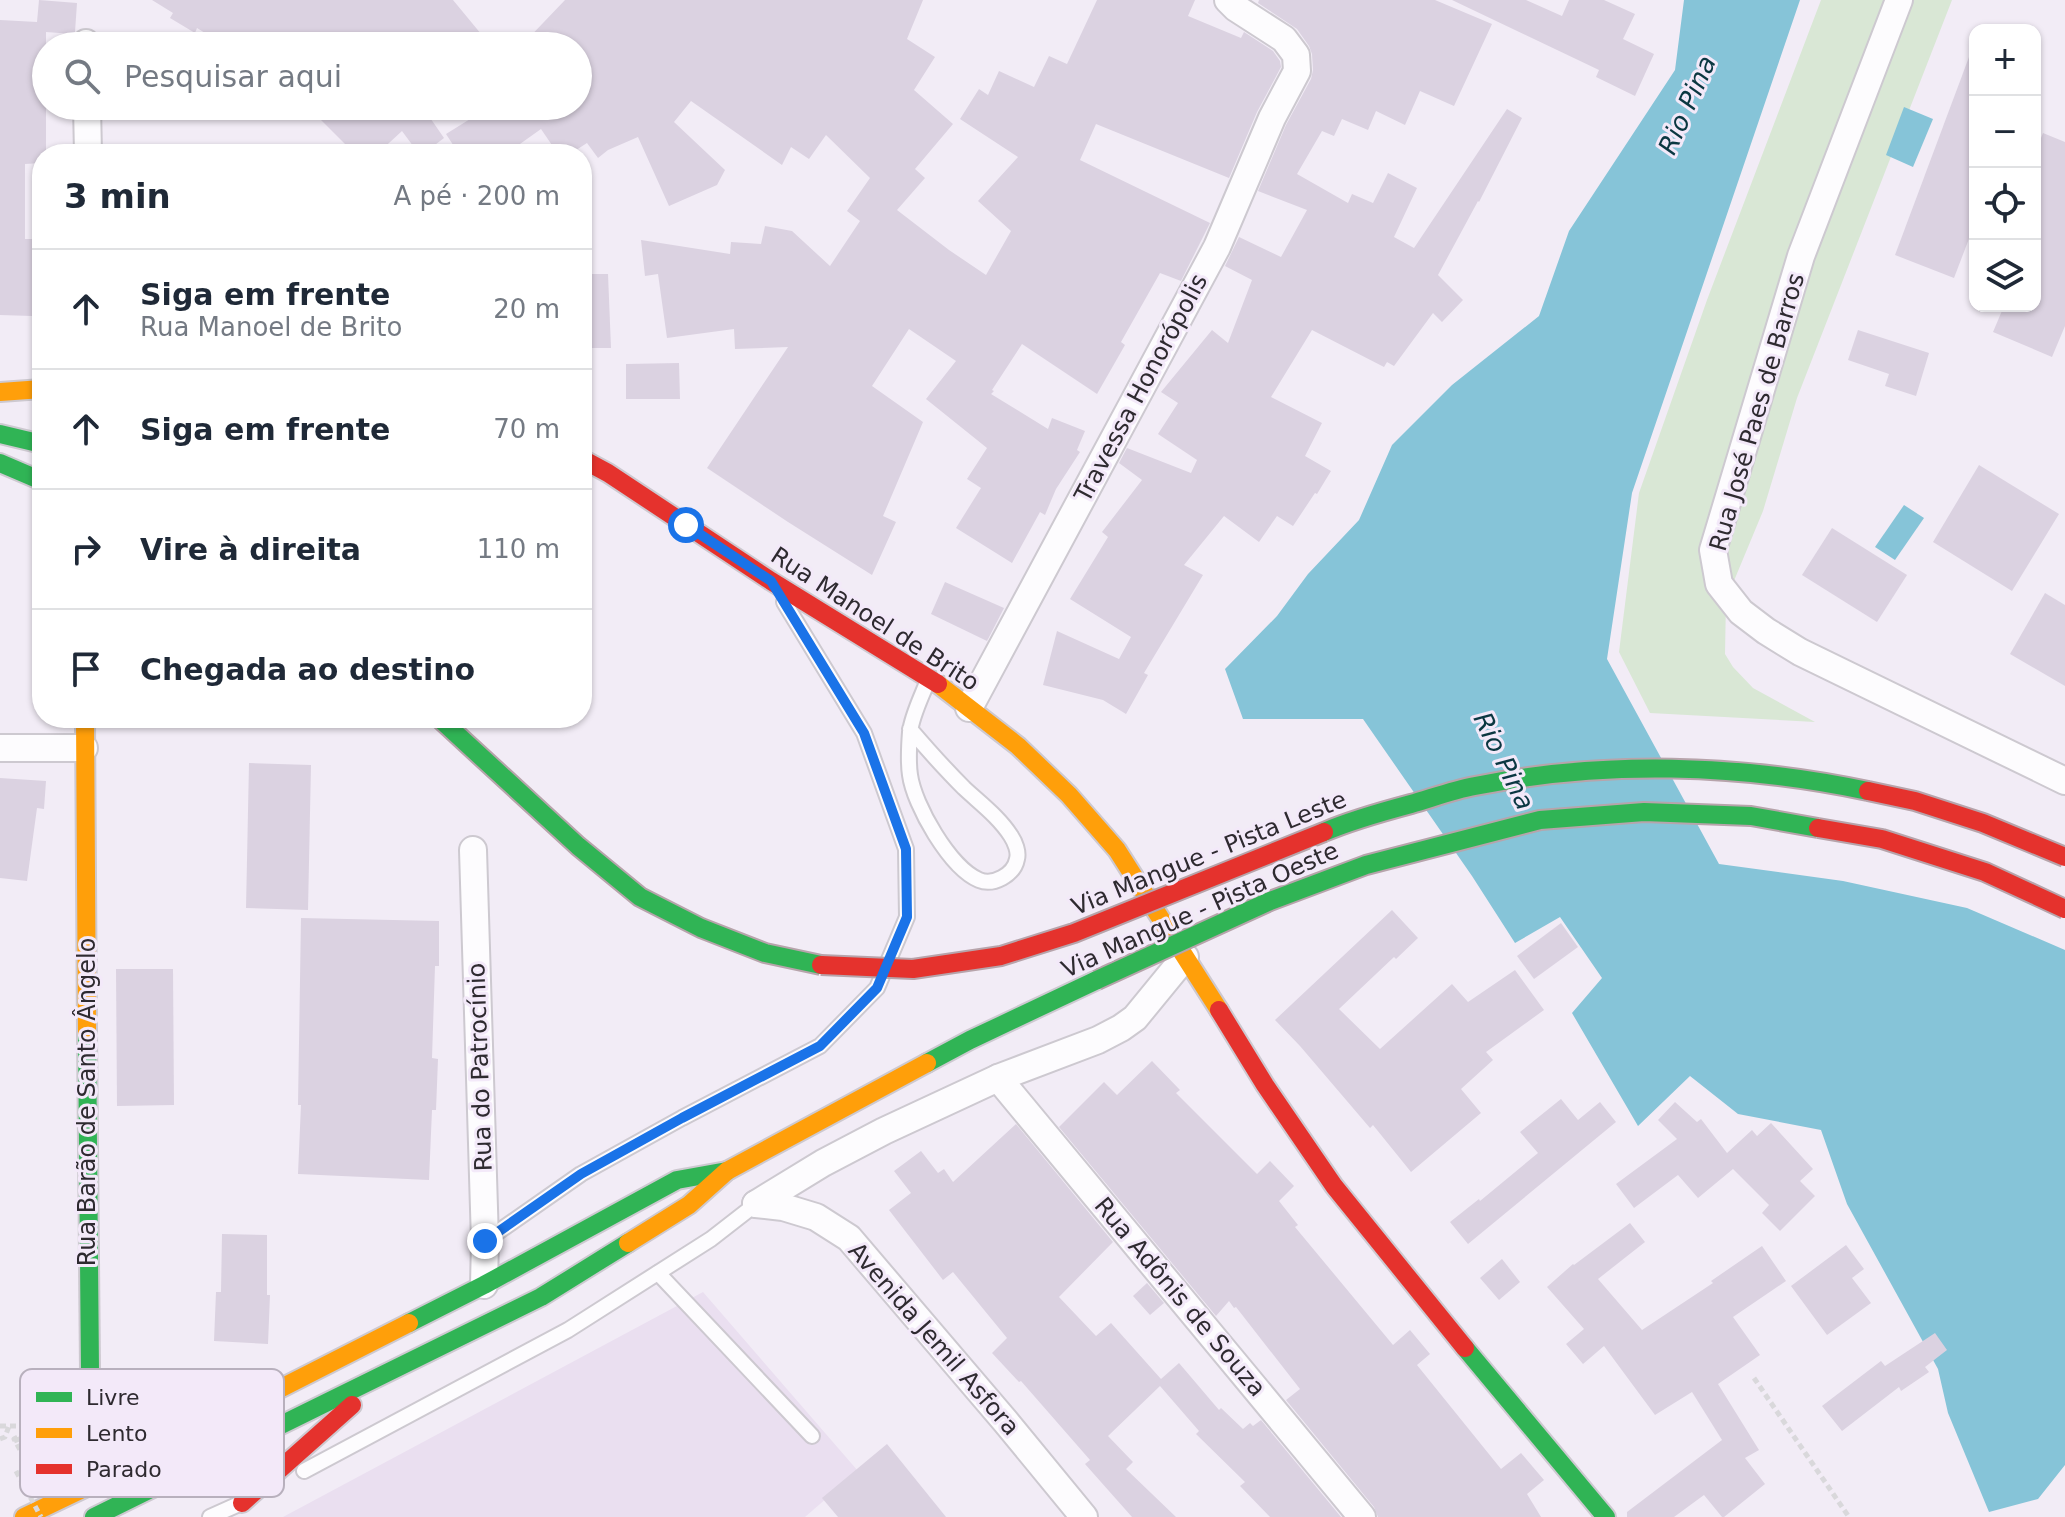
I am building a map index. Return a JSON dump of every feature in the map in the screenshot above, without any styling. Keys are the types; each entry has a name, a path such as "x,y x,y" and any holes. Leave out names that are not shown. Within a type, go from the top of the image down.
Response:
{"main road":[{"path":"0,392 32,390"},
{"path":"0,434 32,442"},
{"path":"0,463 32,476"},
{"name":"Rua Manoel de Brito","path":"592,464 771,581 929,677 1018,746 1069,795 1117,850 1265,1085 1334,1186 1417,1291 1606,1517"},
{"name":"Rua Barão de Santo Ângelo","path":"85,728 88,1369"},
{"name":"Via Mangue - Pista Leste","path":"450,728 578,846 640,897 701,928 765,953 815,965 913,969 1001,956 1074,933 1350,821 1474,786 1574,772 1658,768 1743,772 1826,782 1915,801 1983,823 2065,857"},
{"name":"Via Mangue - Pista Oeste","path":"727,1171 970,1040 1270,901 1366,865 1540,820 1644,812 1751,816 1882,839 1985,872 2065,909"},
{"path":"284,1387 484,1285 677,1180 727,1171"},
{"path":"284,1423 541,1297 689,1205 727,1171"},
{"path":"284,1466 391,1370"},
{"path":"24,1517 66,1497"},
{"path":"94,1517 134,1497"},
{"path":"242,1503 249,1497"}],"street":[{"name":"Travessa Honorópolis","path":"969,708 1217,247 1272,118 1297,71 1296,55 1284,39 1228,0"},
{"name":"Rua José Paes de Barros","path":"1899,0 1801,256 1713,550 1719,584 1741,612 1800,652 2065,781"},
{"path":"87,120 88,144"},
{"path":"0,748 84,748"},
{"name":"Rua do Patrocínio","path":"473,850 484,1285"},
{"path":"756,1204 823,1163 884,1131 998,1078 1098,1040 1121,1028 1135,1018 1185,957"},
{"name":"Rua Adônis de Souza","path":"998,1078 1362,1517"},
{"name":"Avenida Jemil Asfora","path":"756,1204 783,1207 816,1217 849,1238 1084,1517"}],"lane":[{"path":"485,1241 581,1174 820,1046 877,988 907,917 906,849 864,733 771,581"},
{"path":"910,729 1012,837 1017,861 1007,874 993,882 980,881 956,864 940,843 916,796 910,775 910,729 929,677"},
{"path":"284,1481 568,1330 711,1239 756,1204"},
{"path":"658,1273 812,1436"},
{"path":"210,1517 253,1497"}],"path":[{"path":"1754,1378 1849,1517"},
{"path":"0,1426 20,1426"},
{"path":"0,1439 5,1437 9,1426"},
{"path":"10,1443 20,1439"},
{"path":"16,1471 20,1478"},
{"path":"30,1497 41,1517"}],"shaded area":[{"path":"703,1292 858,1471 805,1517 283,1517"}],"green space":[{"path":"1821,0 1952,0 1797,398 1763,511 1726,600 1725,654 1733,667 1753,688 1815,722 1650,713 1619,652 1639,493 1707,300"}],"water":[{"name":"Rio Pina","path":"1684,0 1800,0 1632,493 1607,659 1719,864 1843,881 1967,908 2065,950 2065,1465 2038,1499 1989,1512 1948,1413 1938,1369 1847,1204 1821,1130 1738,1114 1690,1076 1638,1126 1572,1013 1602,978 1560,917 1515,943 1363,719 1243,719 1225,669 1277,616 1308,574 1359,520 1392,445 1452,385 1539,316 1569,231 1675,70"},
{"path":"1904,107 1933,119 1913,167 1886,155"},
{"path":"1904,505 1924,518 1895,560 1875,547"}],"building":[{"path":"39,0 77,3 75,32 32,32 32,120 46,120 46,144 32,144 32,164 25,164 25,239 32,239 32,316 0,315 0,20 37,22"},
{"path":"152,0 453,0 479,32 203,32 197,28 193,32 170,18 173,13"},
{"path":"565,0 923,0 907,39 935,57 914,90 953,124 915,169 925,178 897,210 986,275 1011,231 978,201 1018,157 960,119 979,89 988,95 999,71 1034,87 1049,56 1067,64 1097,0 1195,0 1188,16 1241,38 1244,32 1273,51 1281,67 1257,112 1229,178 1096,124 1080,160 1210,223 1181,281 1160,273 1121,342 1125,345 1097,394 1022,344 992,390 991,394 1048,429 1052,418 1085,431 1077,450 1080,452 1056,489 1045,515 1040,512 1012,563 956,528 981,488 967,479 987,448 926,399 956,361 909,329 872,386 923,422 883,516 896,522 872,575 707,468 788,347 735,349 734,329 667,338 658,274 645,276 641,240 730,254 731,242 761,244 765,226 792,231 830,266 860,221 847,211 870,178 826,135 809,159 791,147 782,165 691,101 674,122 725,170 717,185 669,206 638,137 608,150 598,158 592,144 551,144 541,129 520,144 452,144 446,134 468,120 592,120 592,32 534,32"},
{"path":"1259,0 1435,0 1492,24 1454,106 1420,91 1405,125 1376,111 1368,130 1342,119 1334,136 1322,131 1297,174 1348,203 1352,194 1373,203 1388,173 1417,188 1394,237 1414,248 1507,109 1522,118 1438,275 1463,300 1442,322 1433,313 1394,366 1387,362 1384,367 1312,330 1271,397 1322,423 1305,456 1331,471 1293,526 1277,516 1259,542 1224,516 1184,565 1203,575 1144,673 1148,675 1126,714 1103,700 1043,685 1057,631 1119,659 1131,637 1070,599 1108,537 1102,532 1142,480 1119,463 1127,448 1191,473 1197,460 1158,434 1178,403 1161,392 1212,330 1228,343 1252,280 1225,266 1239,237 1281,257 1307,210 1258,191 1313,70 1309,46 1297,29 1258,3"},
{"path":"1452,0 1526,0 1562,16 1569,0 1604,0 1635,14 1623,39 1654,54 1635,96 1596,77 1599,70"},
{"path":"1969,57 1969,239 1954,278 1895,255"},
{"path":"321,120 432,120 444,138 436,144 412,144 402,131 388,144 345,144"},
{"path":"2043,133 2065,142 2065,326 2052,357 1993,332 2001,312 2041,312"},
{"path":"592,274 608,274 611,348 592,348"},
{"path":"1858,330 1929,353 1916,396 1885,386 1889,374 1848,360"},
{"path":"679,363 680,399 626,399 626,364"},
{"path":"1979,465 2059,514 2012,591 1933,542"},
{"path":"1832,528 1907,575 1877,622 1802,575"},
{"path":"945,582 1004,608 987,641 931,614"},
{"path":"2045,593 2065,605 2065,686 2010,654"},
{"path":"249,763 311,765 308,910 246,908"},
{"path":"0,778 46,781 44,809 37,808 27,881 0,878"},
{"path":"1392,910 1418,938 1339,1009 1380,1049 1452,984 1468,1002 1515,970 1544,1010 1486,1052 1493,1060 1461,1089 1481,1113 1411,1172 1373,1125 1370,1128 1275,1020"},
{"path":"301,918 439,921 432,1058 438,1059 429,1180 298,1174"},
{"path":"1561,923 1578,947 1534,979 1517,956"},
{"path":"116,969 173,969 174,1105 117,1106"},
{"path":"1152,1061 1180,1090 1176,1093 1257,1174 1270,1161 1294,1186 1279,1201 1298,1225 1295,1227 1393,1345 1410,1330 1430,1354 1417,1365 1501,1469 1521,1453 1544,1480 1527,1494 1541,1517 1378,1517 1374,1507 1286,1400 1300,1389 1236,1307 1229,1301 1216,1316 1059,1127 1104,1082 1117,1095"},
{"path":"1561,1099 1578,1120 1600,1102 1616,1122 1468,1244 1450,1222 1538,1153 1520,1132"},
{"path":"1675,1102 1697,1122 1701,1119 1727,1153 1752,1130 1757,1136 1771,1123 1813,1169 1800,1181 1815,1196 1780,1231 1762,1213 1769,1205 1733,1169 1698,1198 1678,1175 1634,1208 1616,1184 1677,1139 1658,1120"},
{"path":"1016,1124 1113,1242 1059,1297 1096,1336 1111,1323 1161,1379 1179,1363 1219,1410 1221,1408 1243,1429 1261,1420 1341,1517 1270,1517 1240,1486 1245,1482 1196,1434 1199,1431 1160,1386 1108,1436 1133,1462 1126,1469 1176,1517 1132,1517 1085,1464 1090,1460 1021,1381 992,1353 1007,1338 953,1272 943,1280 889,1210 911,1193 894,1171 921,1151 938,1173 944,1169 953,1182"},
{"path":"1630,1223 1645,1242 1598,1279 1642,1330 1762,1246 1786,1281 1733,1317 1760,1355 1718,1384 1759,1450 1745,1458 1765,1484 1724,1517 1704,1495 1674,1517 1627,1517 1627,1512 1722,1440 1692,1392 1655,1415 1604,1346 1583,1364 1566,1344 1584,1329 1547,1287"},
{"path":"222,1234 267,1235 267,1295 270,1295 268,1344 214,1341 216,1292 221,1292"},
{"path":"1846,1245 1864,1269 1852,1278 1871,1303 1827,1335 1791,1286"},
{"path":"1502,1259 1520,1282 1499,1300 1480,1278"},
{"path":"1147,1283 1164,1303 1150,1315 1133,1296"},
{"path":"1935,1333 1947,1350 1925,1367 1929,1372 1901,1391 1899,1387 1842,1431 1822,1406 1881,1361 1885,1366"},
{"path":"887,1444 946,1517 838,1517 822,1498"}],"traffic: fast":[{"path":"0,434 32,442"},
{"path":"0,463 32,477"},
{"path":"450,728 578,846 640,897 701,928 765,953 821,965"},
{"path":"1324,832 1367,816 1467,788 1573,772 1622,769 1721,771 1771,775 1868,791"},
{"path":"1097,980 1270,901 1366,865 1540,820 1644,812 1751,816 1818,828"},
{"path":"927,1063 1097,980"},
{"path":"87,1033 90,1369"},
{"path":"409,1323 677,1180 727,1171"},
{"path":"284,1423 541,1297 628,1243"},
{"path":"1465,1348 1606,1517"},
{"path":"94,1517 135,1497"}],"traffic: slow":[{"path":"0,392 32,390"},
{"path":"938,684 1018,746 1069,795 1117,850 1219,1010"},
{"path":"85,728 87,1033"},
{"path":"628,1243 689,1205 727,1171 927,1063"},
{"path":"284,1387 409,1323"},
{"path":"24,1517 66,1497"}],"traffic: jam":[{"path":"592,464 771,581 938,684"},
{"path":"1868,791 1915,801 1983,823 2065,857"},
{"path":"1818,828 1882,839 1985,872 2065,909"},
{"path":"821,965 913,969 1001,956 1074,933 1324,832"},
{"path":"1219,1010 1265,1085 1334,1186 1465,1348"},
{"path":"284,1466 352,1405"},
{"path":"242,1503 249,1497"}],"route":[{"path":"485,1241 581,1174 820,1046 877,988 907,917 906,849 864,733 771,581 686,525"}]}
